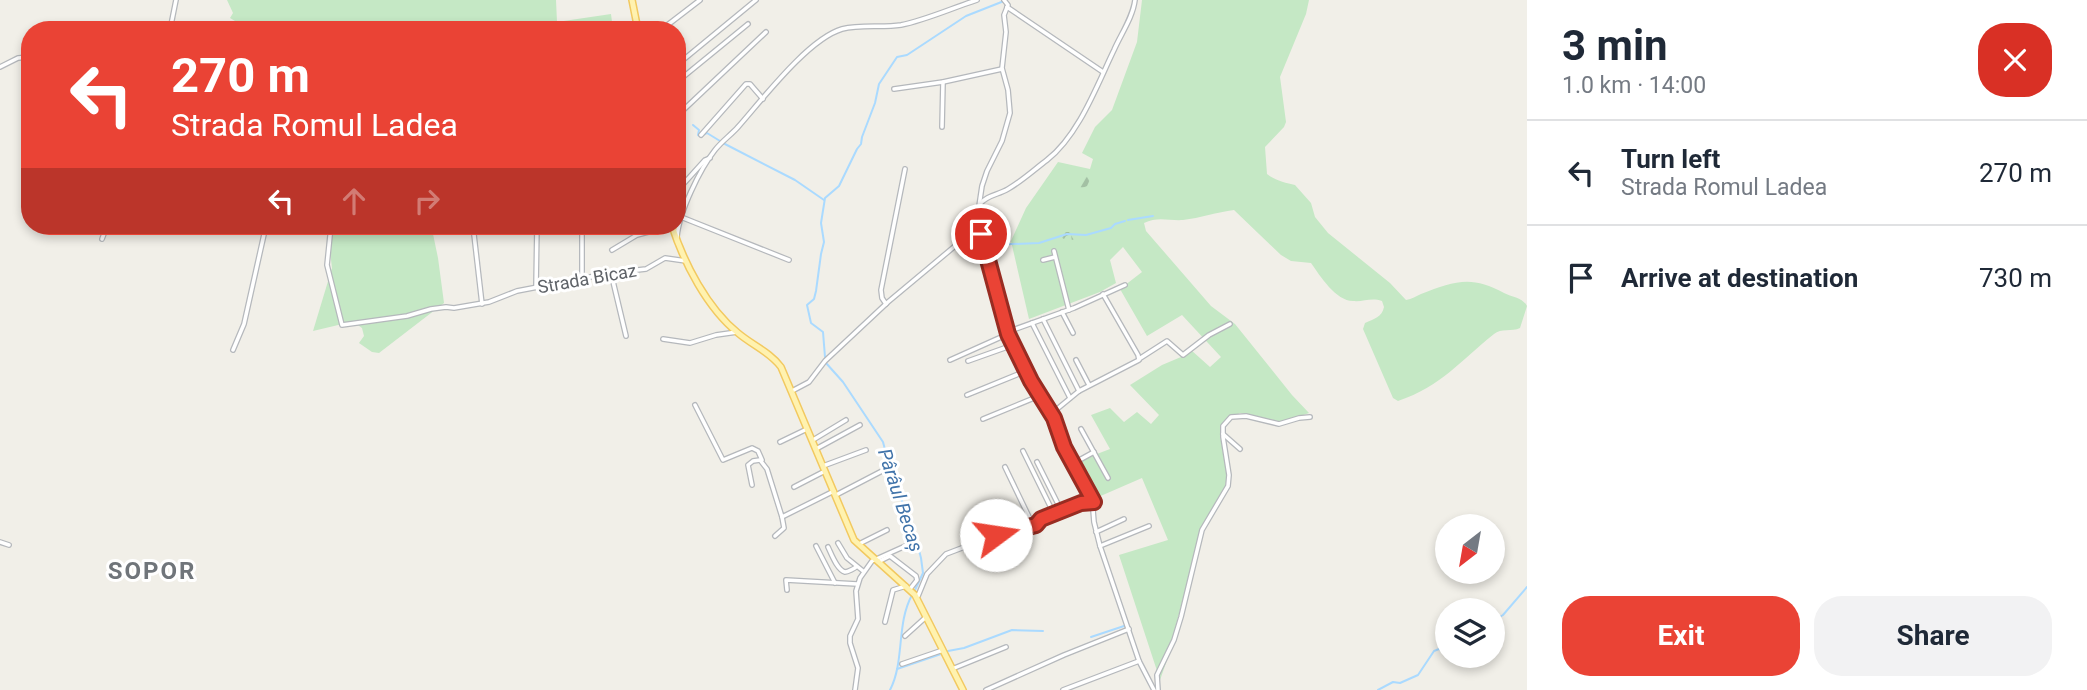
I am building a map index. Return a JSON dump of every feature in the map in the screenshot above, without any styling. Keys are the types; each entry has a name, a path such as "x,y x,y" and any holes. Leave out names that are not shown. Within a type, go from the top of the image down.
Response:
{"main road":[{"path":"632,0 636,21"},
{"path":"675,235 706,297 737,332 777,361 858,545 912,592 964,690"}],"street":[{"path":"172,21 176,0"},
{"path":"673,21 700,0"},
{"path":"686,58 756,0"},
{"path":"686,206 710,158 722,142 808,51 829,35 842,29 904,24 977,0"},
{"path":"1004,0 1007,6 1103,72"},
{"path":"979,206 985,199 1012,187 1056,151 1087,108 1131,15 1135,0"},
{"path":"1007,6 1004,15 1006,29 1002,68 1010,103 1010,118 987,171 979,206 979,226 1007,333 1094,502 1100,546 1139,661 1156,690"},
{"path":"686,75 748,24"},
{"path":"686,108 766,32"},
{"path":"0,67 21,58"},
{"path":"894,89 943,82 1002,68"},
{"path":"942,127 943,82"},
{"path":"701,135 746,84 750,84 764,99"},
{"path":"686,181 710,158"},
{"path":"886,304 881,290 905,169"},
{"path":"686,218 789,260"},
{"path":"792,391 810,382 825,361 886,304 979,226"},
{"path":"102,239 104,235"},
{"path":"233,350 244,324 264,235"},
{"name":"Strada Bicaz","path":"330,235 327,265 342,325 407,316 431,309 482,304 507,293 646,269 665,258 687,261"},
{"path":"474,235 482,304"},
{"path":"536,287 537,235"},
{"path":"582,235 582,279"},
{"path":"612,250 637,235"},
{"path":"677,240 678,235"},
{"path":"1054,251 1069,310"},
{"path":"1043,260 1055,257"},
{"path":"611,273 626,336"},
{"path":"950,360 1007,333 1125,285"},
{"path":"1103,294 1139,359"},
{"path":"1062,312 1073,333"},
{"path":"1042,319 1079,391"},
{"path":"1032,323 1070,398"},
{"path":"1051,414 1079,391 1167,341 1183,355 1209,335 1230,324"},
{"path":"663,339 690,343 737,332"},
{"path":"968,361 1013,345"},
{"path":"1076,360 1089,385"},
{"path":"967,395 1026,371"},
{"path":"983,419 1040,396"},
{"path":"695,405 723,460 752,448 758,451 782,517 784,528 775,536"},
{"path":"1156,690 1158,672 1174,640 1181,617 1202,530 1228,486 1223,426 1231,417 1246,416 1279,424 1310,417"},
{"path":"813,440 846,420"},
{"path":"816,449 860,425"},
{"path":"780,442 808,428"},
{"path":"1081,429 1108,478"},
{"path":"1223,435 1240,449"},
{"path":"794,487 824,468 866,450"},
{"path":"1023,451 1054,514"},
{"path":"1074,463 1094,452"},
{"path":"752,485 748,465 756,460 763,462"},
{"path":"1037,462 1062,512"},
{"path":"1005,467 1030,519 1034,521 1081,503 1094,502"},
{"path":"782,517 884,470"},
{"path":"912,592 946,554 996,535 1036,525 1041,519"},
{"path":"1096,532 1124,519"},
{"path":"1100,546 1149,527"},
{"path":"858,545 887,530"},
{"path":"0,542 9,545"},
{"path":"838,543 844,555 863,571"},
{"path":"855,690 858,668 850,636 858,619 857,584 863,571 876,561 912,543"},
{"path":"816,546 835,583"},
{"path":"828,547 844,571 848,572 856,567"},
{"path":"876,561 890,556 916,576 912,592"},
{"path":"787,590 786,580 857,584"},
{"path":"885,622 893,590 912,592"},
{"path":"905,636 926,617"},
{"path":"986,690 1129,629"},
{"path":"953,669 1006,647"},
{"path":"902,664 943,649"},
{"path":"1063,690 1139,661"}],"green space":[{"path":"227,0 556,0 557,21 235,21 230,18 233,13"},
{"path":"1142,0 1309,0 1306,14 1280,77 1286,122 1265,147 1267,174 1295,185 1311,203 1315,217 1328,233 1390,283 1406,300 1453,283 1472,282 1493,287 1523,301 1527,306 1520,328 1497,332 1439,380 1398,401 1393,398 1363,329 1365,323 1381,313 1384,307 1382,301 1353,301 1341,297 1329,287 1311,263 1291,261 1281,255 1234,210 1183,220 1159,219 1144,223 1146,231 1211,306 1235,324 1309,413 1283,422 1240,413 1226,420 1221,427 1227,476 1225,487 1202,526 1160,680 1119,555 1168,540 1142,478 1096,498 1076,462 1110,449 1091,415 1110,408 1124,422 1137,412 1151,424 1159,415 1130,385 1191,350 1210,367 1221,357 1182,315 1147,336 1120,289 1142,272 1123,247 1110,260 1116,283 1100,292 1029,319 1011,241 1026,208 1058,162 1090,169 1093,159 1082,153 1095,127 1112,110 1137,42"},
{"path":"611,14 612,21 564,21"},
{"path":"1083,169 1092,175 1087,186 1080,189 1075,184"},
{"path":"1086,230 1093,242 1089,239 1079,241 1077,235 1072,242 1071,234 1064,239 1061,237 1064,232 1079,232"},
{"path":"328,235 433,235 444,303 379,353 372,352 359,343 364,336 362,328 355,321 313,331 332,268"}],"waterway":[{"name":"Pârâul Becaș","path":"825,357 823,332 811,323 807,305 814,299 816,291 824,242 821,223 825,198 839,186 861,144 879,84 897,57 907,55 966,16 1004,1"},
{"path":"693,125 699,130 698,135 707,133 720,141"},
{"path":"723,143 795,180 824,200"},
{"path":"1128,220 1153,216"},
{"path":"988,245 1039,243 1067,234 1086,235 1125,221"},
{"name":"Pârâul Becaș","path":"826,363 843,382 883,442 921,558 923,573 915,590"},
{"path":"1505,613 1527,587"},
{"name":"Pârâul Becaș","path":"890,690 898,667 904,618 912,595"},
{"path":"1091,637 1124,626"},
{"path":"948,651 964,648 1012,630 1043,631"},
{"path":"1378,690 1393,682 1400,683 1418,675 1435,651"},
{"path":"897,669 941,654"}],"district":[{"name":"SOPOR","path":"152,571"}],"route":[{"path":"981,234 1008,334 1031,381 1054,418 1064,447 1094,502 1081,503 1041,519 1036,525 996,535"}]}
